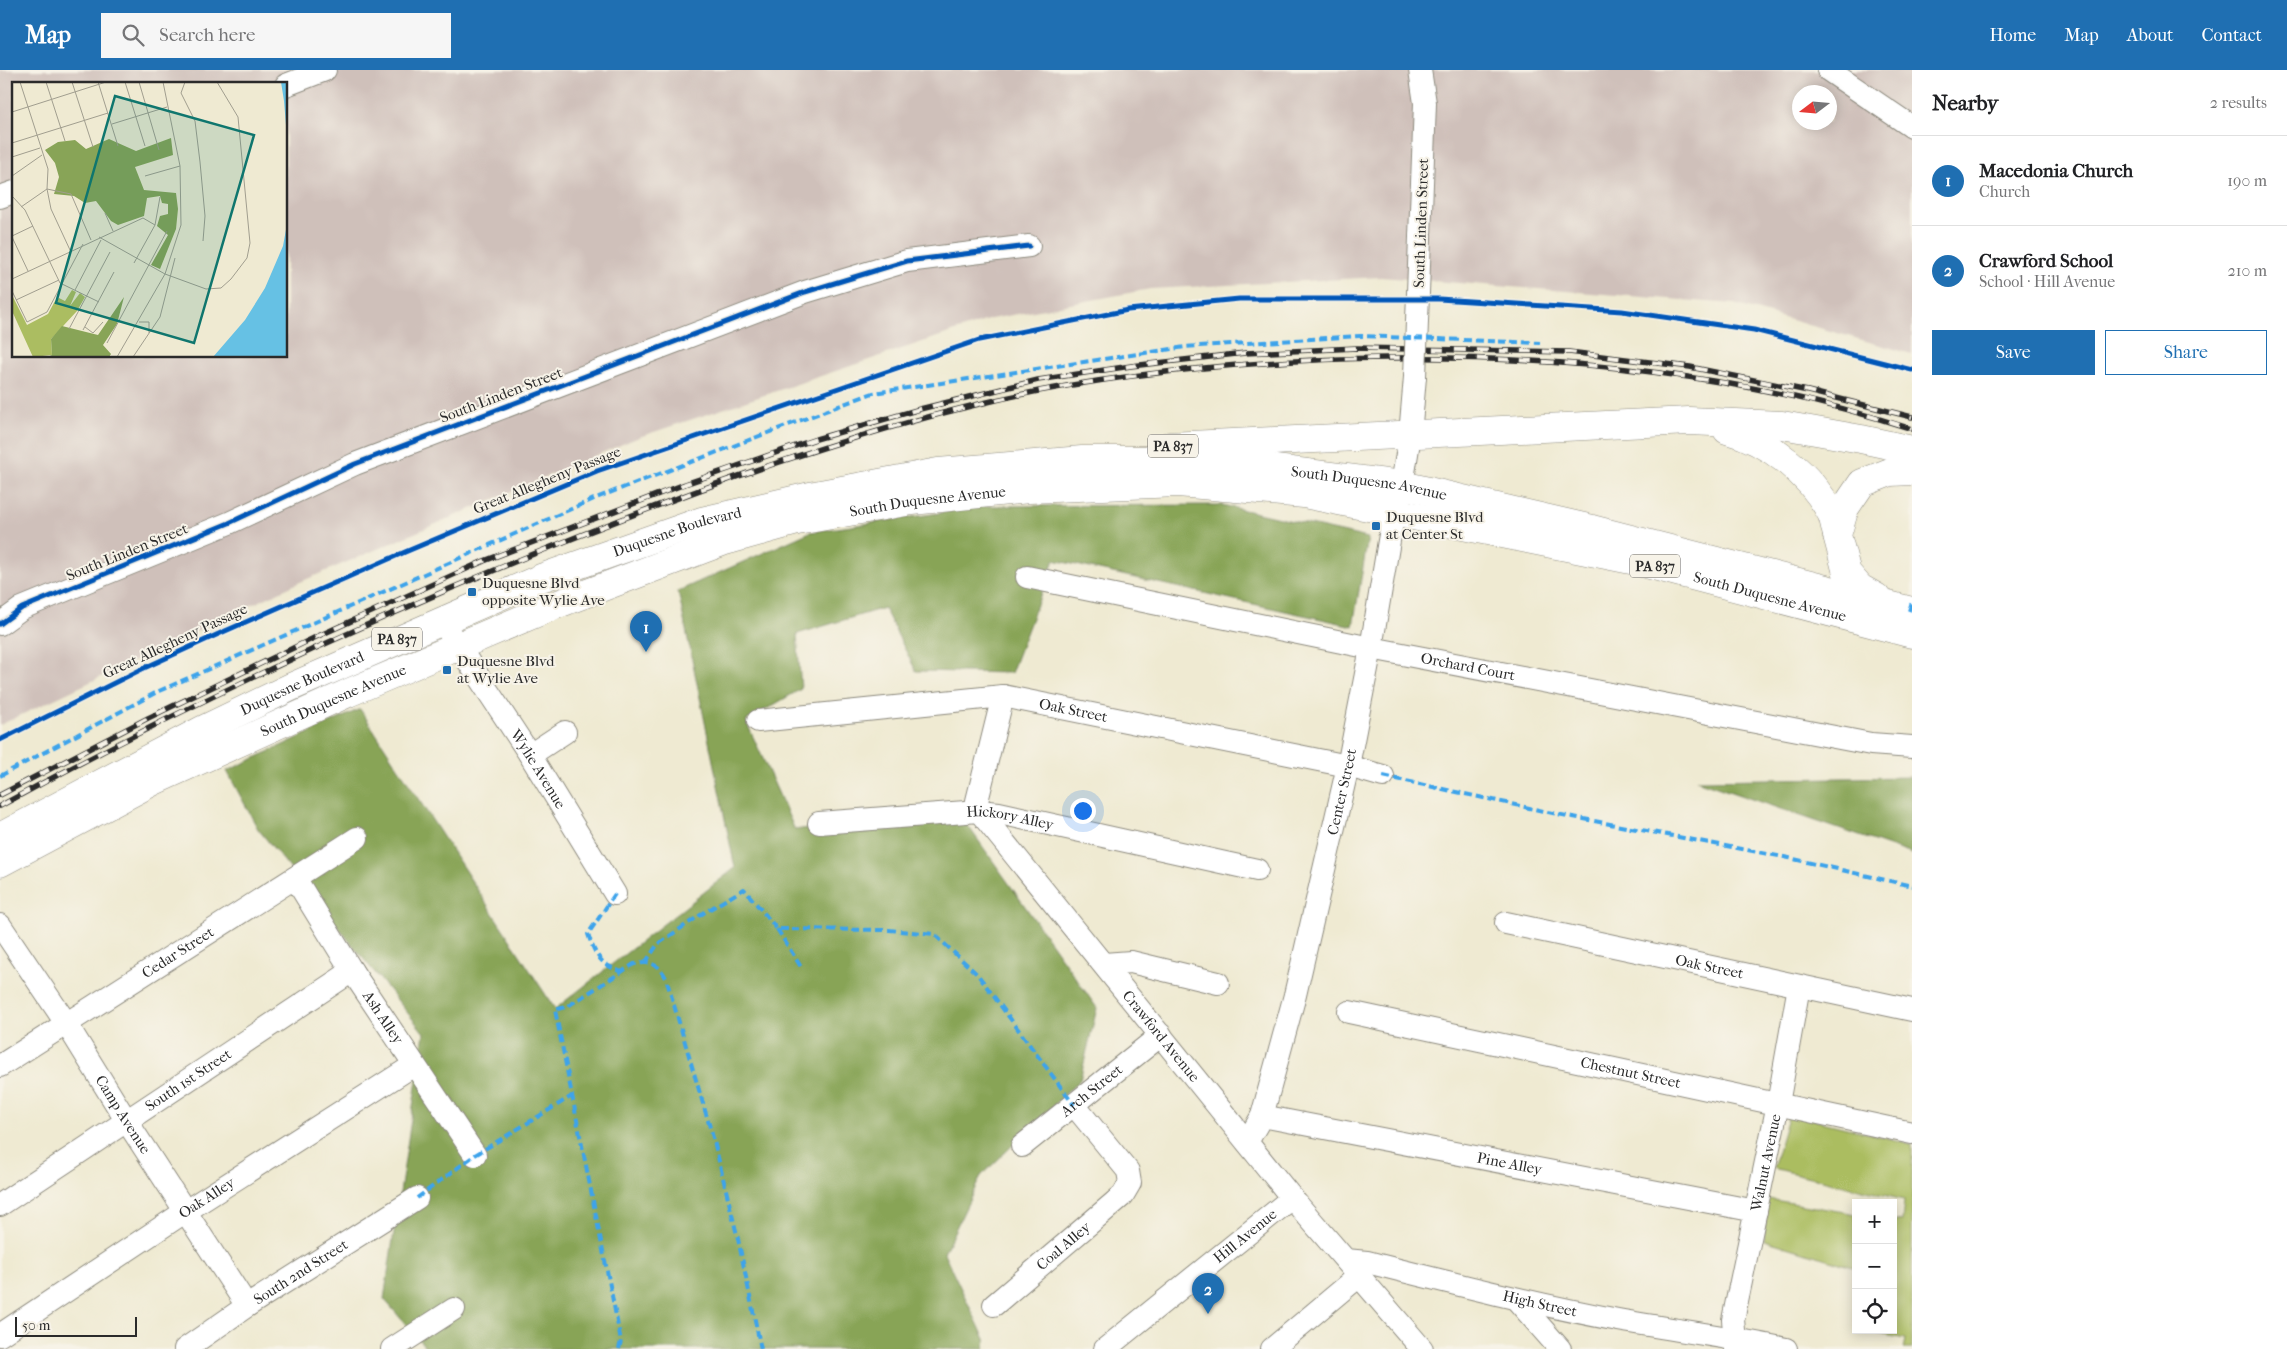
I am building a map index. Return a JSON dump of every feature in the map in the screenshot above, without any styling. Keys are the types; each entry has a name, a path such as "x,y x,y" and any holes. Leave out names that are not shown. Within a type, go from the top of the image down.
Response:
{"main road":[{"name":"PA 837","path":"938,472 1093,450 1689,421 1782,425 1912,450"},
{"path":"1689,421 1747,435 1776,454 1813,485 1832,514 1847,574 1860,588 1904,609"},
{"name":"South Duquesne Avenue","path":"815,494 938,472 1082,460 1154,460 1267,468 1402,485 1592,529 1904,609"},
{"path":"1837,535 1845,508 1862,483 1890,472 1912,471"},
{"name":"South Duquesne Avenue","path":"0,862 154,780 457,646 553,606 726,541 797,521 912,501 1029,489 1178,483 1304,494 1631,560 1912,634"},
{"name":"Duquesne Boulevard","path":"0,837 211,726 300,683 441,620 541,578 639,542 702,521 815,494"}],"street":[{"path":"288,84 325,70"},
{"name":"South Linden Street","path":"1410,435 1415,377 1425,103 1420,70"},
{"path":"1828,70 1912,127"},
{"path":"0,197 12,193"},
{"name":"South Linden Street","path":"0,624 22,608 230,524 355,464 805,292 907,261 1029,246"},
{"name":"Center Street","path":"1247,1142 1262,1116 1295,995 1348,766 1371,648 1394,511 1402,485 1410,435"},
{"name":"Orchard Court","path":"1027,577 1371,648 1871,744 1912,747"},
{"name":"Wylie Avenue","path":"441,620 530,755 615,894"},
{"path":"979,811 977,801 1003,696"},
{"name":"Oak Street","path":"758,721 1003,696 1348,766 1383,776"},
{"path":"530,755 565,732"},
{"name":"Hickory Alley","path":"819,823 979,811 999,813 1257,870"},
{"name":"Crawford Avenue","path":"979,811 1292,1198 1422,1349"},
{"name":"Cedar Street","path":"0,1066 357,838"},
{"name":"Ash Alley","path":"295,878 352,971 475,1155"},
{"name":"Oak Street","path":"1506,923 1912,1010"},
{"name":"Camp Avenue","path":"0,925 66,1023 246,1306"},
{"path":"1104,964 1131,962 1218,983"},
{"name":"South 1st Street","path":"0,1204 352,971"},
{"name":"Walnut Avenue","path":"1736,1344 1733,1320 1778,1104 1799,986"},
{"name":"Chestnut Street","path":"1349,1012 1912,1133"},
{"name":"Arch Street","path":"1022,1146 1161,1035"},
{"name":"Oak Alley","path":"0,1335 186,1211 414,1065"},
{"name":"Coal Alley","path":"994,1305 1123,1195 1130,1184 1128,1171 1074,1105"},
{"name":"Pine Alley","path":"1262,1116 1756,1211"},
{"name":"South 2nd Street","path":"185,1349 246,1306 417,1198"},
{"name":"Hill Avenue","path":"1106,1349 1292,1198"},
{"name":"High Street","path":"1352,1268 1367,1262 1516,1299 1736,1344 1786,1349"},
{"path":"1275,1348 1352,1268"},
{"path":"1516,1299 1560,1349"},
{"path":"392,1349 454,1309"}],"shaded area":[{"path":"0,70 1912,70 1912,354 1734,304 1381,277 1150,289 991,319 639,437 298,583 0,725"}],"green space":[{"path":"1222,505 1368,538 1353,626 1054,560 1011,673 916,671 884,608 797,634 801,689 746,721 795,830 954,806 1097,1008 1080,1080 981,1176 944,1253 986,1341 984,1349 427,1349 384,1299 424,1033 258,829 227,771 360,709 555,1009 735,868 678,591 810,532 987,506"},
{"path":"1912,777 1912,854 1696,780"},
{"path":"1789,1114 1912,1144 1912,1349 1903,1349 1905,1339 1880,1334 1897,1334 1897,1220 1902,1221 1904,1200 1773,1168"},
{"path":"1768,1199 1852,1213 1852,1267 1764,1240"}],"railway":[{"path":"0,795 148,718 316,637 484,561 685,484 816,439 920,409 1038,380 1131,366 1245,353 1357,348 1569,352 1690,367 1808,391 1912,417"},
{"path":"0,806 136,735 274,667 414,604 556,545 718,483 828,446 940,414 1033,392 1144,374 1295,361 1373,358 1529,361 1685,376 1837,407 1912,429"}],"marked path":[{"path":"0,776 159,691 596,498 873,393 1185,347 1360,336 1540,343"},
{"path":"1909,611 1912,602"},
{"path":"1383,776 1557,814 1789,858 1912,886"},
{"path":"645,963 658,944 705,912 744,889 777,929 889,930 934,934 978,975 1074,1105"},
{"path":"615,894 588,934 600,959 622,972"},
{"path":"777,929 801,967"},
{"path":"619,1349 621,1341 555,1010 568,1006 634,964 645,963 657,966 666,978 714,1141 738,1239 761,1349"},
{"path":"417,1198 475,1155 572,1096"}],"cycle path":[{"path":"0,624 22,608 229,523 355,464 805,292 907,261 1029,246"},
{"name":"Great Allegheny Passage","path":"0,740 142,669 223,632 405,552 597,471 979,340 1128,310 1239,299 1439,299 1622,311 1754,330 1912,370"}],"place":[{"name":"Duquesne Blvd at Center St","path":"1376,526"},
{"name":"Duquesne Blvd opposite Wylie Ave","path":"472,592"},
{"name":"Macedonia Church","path":"646,652"},
{"name":"Duquesne Blvd at Wylie Ave","path":"447,670"},
{"name":"Crawford School","path":"1208,1314"}]}
